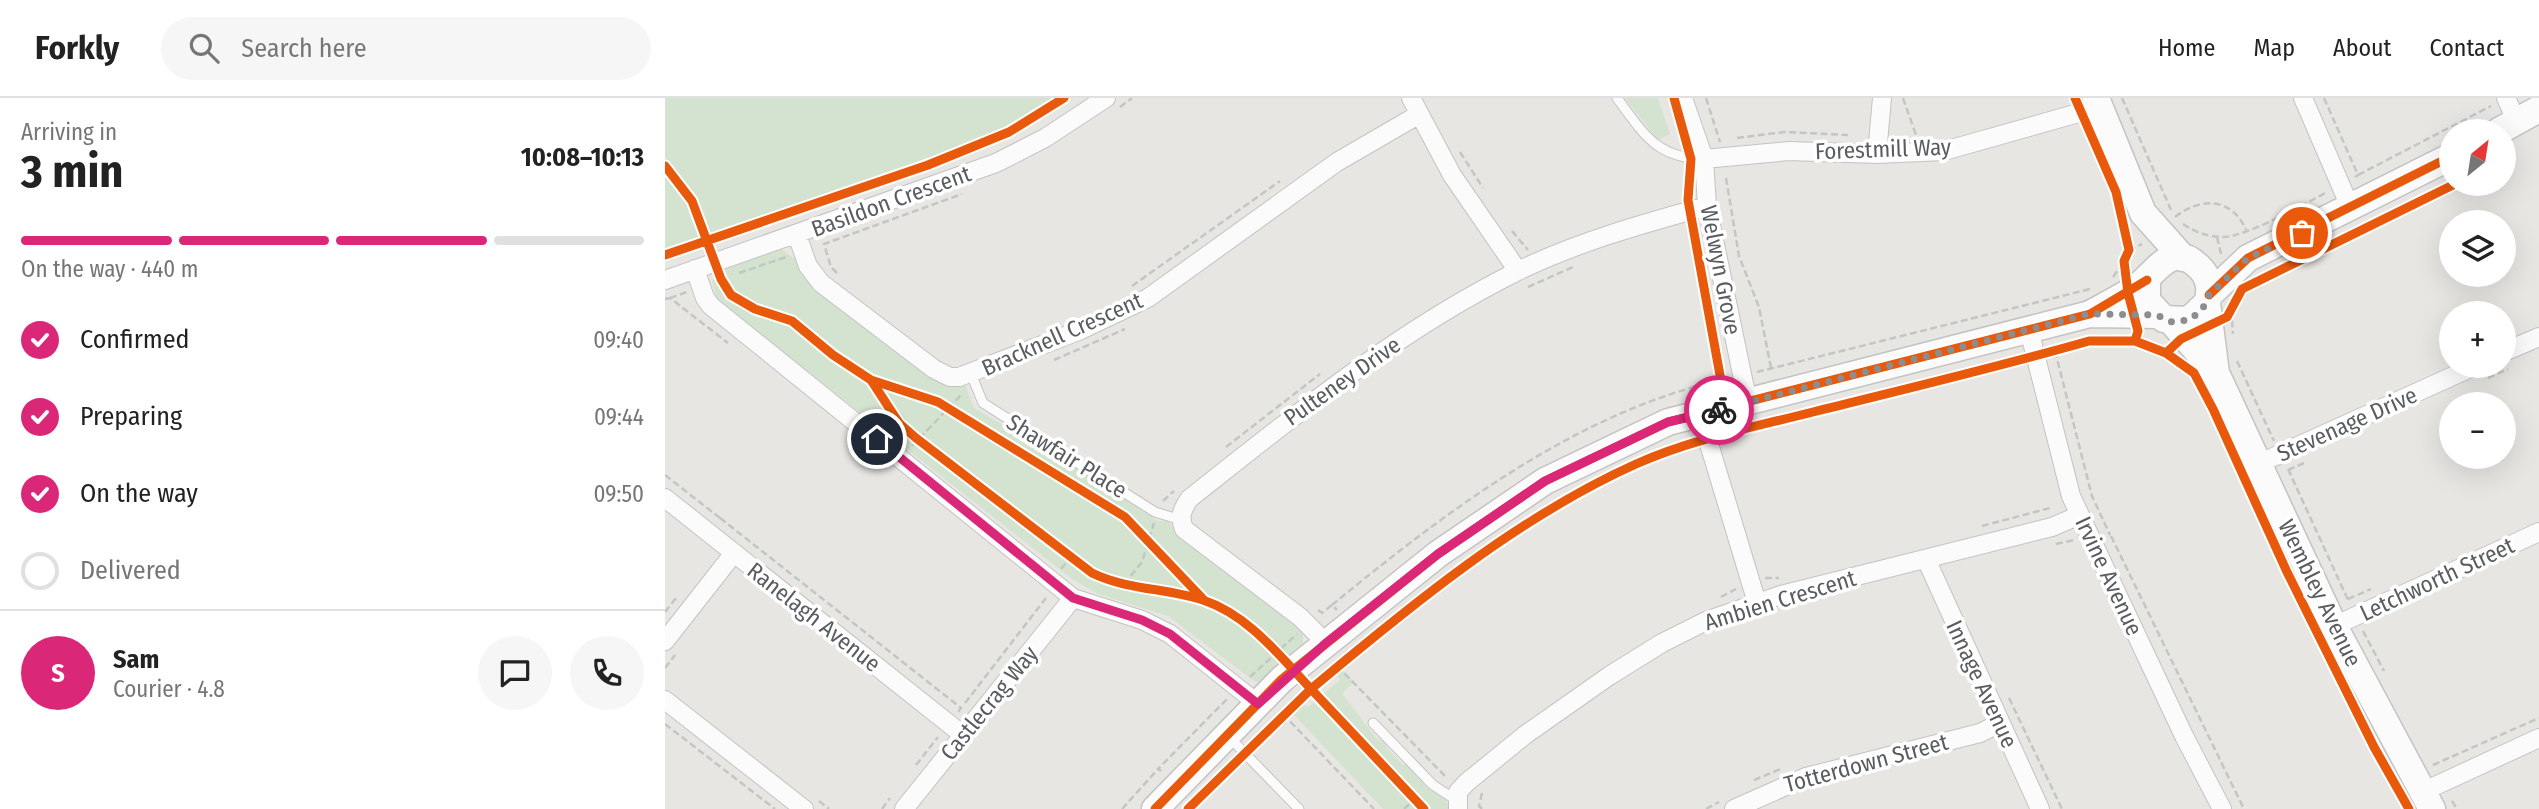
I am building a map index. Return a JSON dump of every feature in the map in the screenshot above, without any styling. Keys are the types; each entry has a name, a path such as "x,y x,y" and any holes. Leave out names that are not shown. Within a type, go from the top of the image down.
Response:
{"street":[{"name":"Basildon Crescent","path":"665,280 996,163 1045,138 1106,98"},
{"name":"Welwyn Grove","path":"1682,98 1704,159 1724,409 1757,603"},
{"path":"1877,154 1881,98"},
{"path":"2303,98 2351,209"},
{"name":"Forestmill Way","path":"1704,159 1789,151 1877,154 1944,151 2082,112 2097,101"},
{"path":"2097,101 2143,213 2187,259 2204,271 2218,314"},
{"name":"Bracknell Crescent","path":"797,234 808,266 821,283 934,369 950,377 971,374 1081,330 1148,298 1415,106"},
{"path":"1415,106 1452,175 1518,271"},
{"path":"1162,807 1227,734 1265,713 1294,670 1336,651 1438,554 1545,481 1668,422 2089,314 2141,283 2159,264 2187,259 2248,258 2439,163"},
{"name":"Pulteney Drive","path":"1181,520 1189,499 1295,413 1372,357 1461,301 1518,271 1596,239 1707,206"},
{"path":"2143,213 2141,283 2147,301 2165,318"},
{"path":"2218,314 2248,258"},
{"path":"695,269 711,306 1073,598 1142,620 1170,634 1265,713"},
{"path":"2089,314 2189,320 2218,314"},
{"name":"Wembley Avenue","path":"2218,314 2225,364 2345,621 2432,795"},
{"name":"Wembley Avenue","path":"2165,318 2225,364"},
{"name":"Irvine Avenue","path":"2029,330 2068,485 2080,515 2222,809"},
{"path":"2516,347 2539,337"},
{"name":"Stevenage Drive","path":"2269,459 2448,378"},
{"name":"Ranelagh Avenue","path":"665,498 963,736"},
{"name":"Ambien Crescent","path":"1457,804 1466,783 1516,743 1626,664 1706,621 1757,603 2052,527 2080,515"},
{"path":"1181,520 1191,536 1300,617 1336,651"},
{"name":"Letchworth Street","path":"2345,621 2539,531"},
{"path":"665,640 734,554"},
{"name":"Innage Avenue","path":"1926,559 2040,809"},
{"name":"Castlecrag Way","path":"904,809 1073,598"},
{"path":"665,700 804,809"},
{"name":"Totterdown Street","path":"1734,809 1806,777 1980,733 2000,723"},
{"path":"2432,795 2539,738"}],"lane":[{"path":"1617,98 1657,148 1691,159 1704,159"},
{"name":"Shawfair Place","path":"971,374 983,403 1155,512 1181,520"},
{"path":"1373,723 1433,785 1457,804"},
{"path":"1227,734 1299,809"}],"path":[{"path":"1903,98 1916,136"},
{"path":"2324,98 2358,175"},
{"path":"2182,223 2204,235 2219,237 2246,231 2491,105 2513,118"},
{"path":"1454,142 1489,198"},
{"path":"1726,178 1739,256 1759,307 1771,368"},
{"path":"2175,217 2194,205 2218,203 2236,213 2246,231"},
{"path":"1511,230 1528,250"},
{"path":"2127,238 2129,250 2124,261 2141,283"},
{"path":"1519,290 1583,263"},
{"path":"665,299 670,298 732,346"},
{"path":"2218,314 2236,300"},
{"path":"2036,356 2066,348"},
{"path":"2055,351 2092,496 2244,809"},
{"path":"2225,364 2345,621 2388,680"},
{"path":"1718,367 1724,409"},
{"path":"1222,450 1329,368"},
{"path":"939,402 956,414"},
{"path":"907,430 929,448"},
{"path":"1139,531 1158,552"},
{"path":"2051,546 2076,540 2081,550 2111,536"},
{"path":"1060,549 1076,561"},
{"path":"1115,582 1137,587"},
{"path":"965,703 1049,595 1044,591"},
{"path":"665,612 680,593"},
{"path":"1268,644 1294,670"},
{"path":"1329,674 1336,651"},
{"path":"1283,714 1292,705"},
{"path":"1265,713 1283,714 1374,809"},
{"path":"2433,765 2539,718"},
{"path":"665,724 775,809"},
{"path":"2428,756 2433,765 2432,795 2457,809"},
{"path":"1122,809 1158,769"},
{"path":"1405,789 1424,809"},
{"path":"1191,808 1202,793"},
{"path":"1404,809 1415,799"}],"green space":[{"path":"665,98 1055,98 1005,128 967,144 665,251"},
{"path":"1625,98 1658,98 1670,134 1658,140"},
{"path":"781,249 965,384 974,408 1099,481 1158,521 1168,521 1178,532 1295,621 1303,633 1303,645 1262,682 1254,681 1168,616 1098,594 1072,579 717,300 712,282 717,272"},
{"path":"1340,668 1354,682 1342,693 1376,738 1387,743 1387,748 1403,765 1408,765 1445,798 1450,809 1383,809 1291,712 1301,702 1308,707 1340,680 1336,673"}],"cycle path":[{"path":"665,255 928,165 1009,132 1064,98"},
{"path":"1674,98 1691,159 1688,200 1728,419"},
{"path":"2075,98 2116,192 2129,250 2124,261 2128,293 2138,331 2135,341 2166,353 2181,339 2227,317 2242,289 2439,192"},
{"path":"2209,295 2248,258 2439,162"},
{"path":"665,166 692,201 721,279 731,295 755,309 792,321 833,355 871,380 899,423 916,438 1092,573 1119,583 1189,596 1219,607 1262,637 1311,689 1426,595 1507,537 1592,485 1657,455 1723,434 2089,341 2135,341"},
{"path":"1155,809 1282,679 1438,554 1545,481 1668,422 2090,314 2147,280"},
{"path":"2166,353 2194,373 2287,572 2374,747 2409,809"},
{"path":"871,380 938,402 1125,517 1204,600"},
{"path":"1188,809 1311,689 1424,809"}],"way so far":[{"path":"1719,410 2089,314 2134,317 2157,315 2172,322 2189,320 2202,310 2209,295 2248,258 2302,233"}],"route":[{"path":"877,439 1073,598 1142,620 1170,634 1258,704 1282,679 1438,554 1545,481 1668,422 1719,410"}]}
